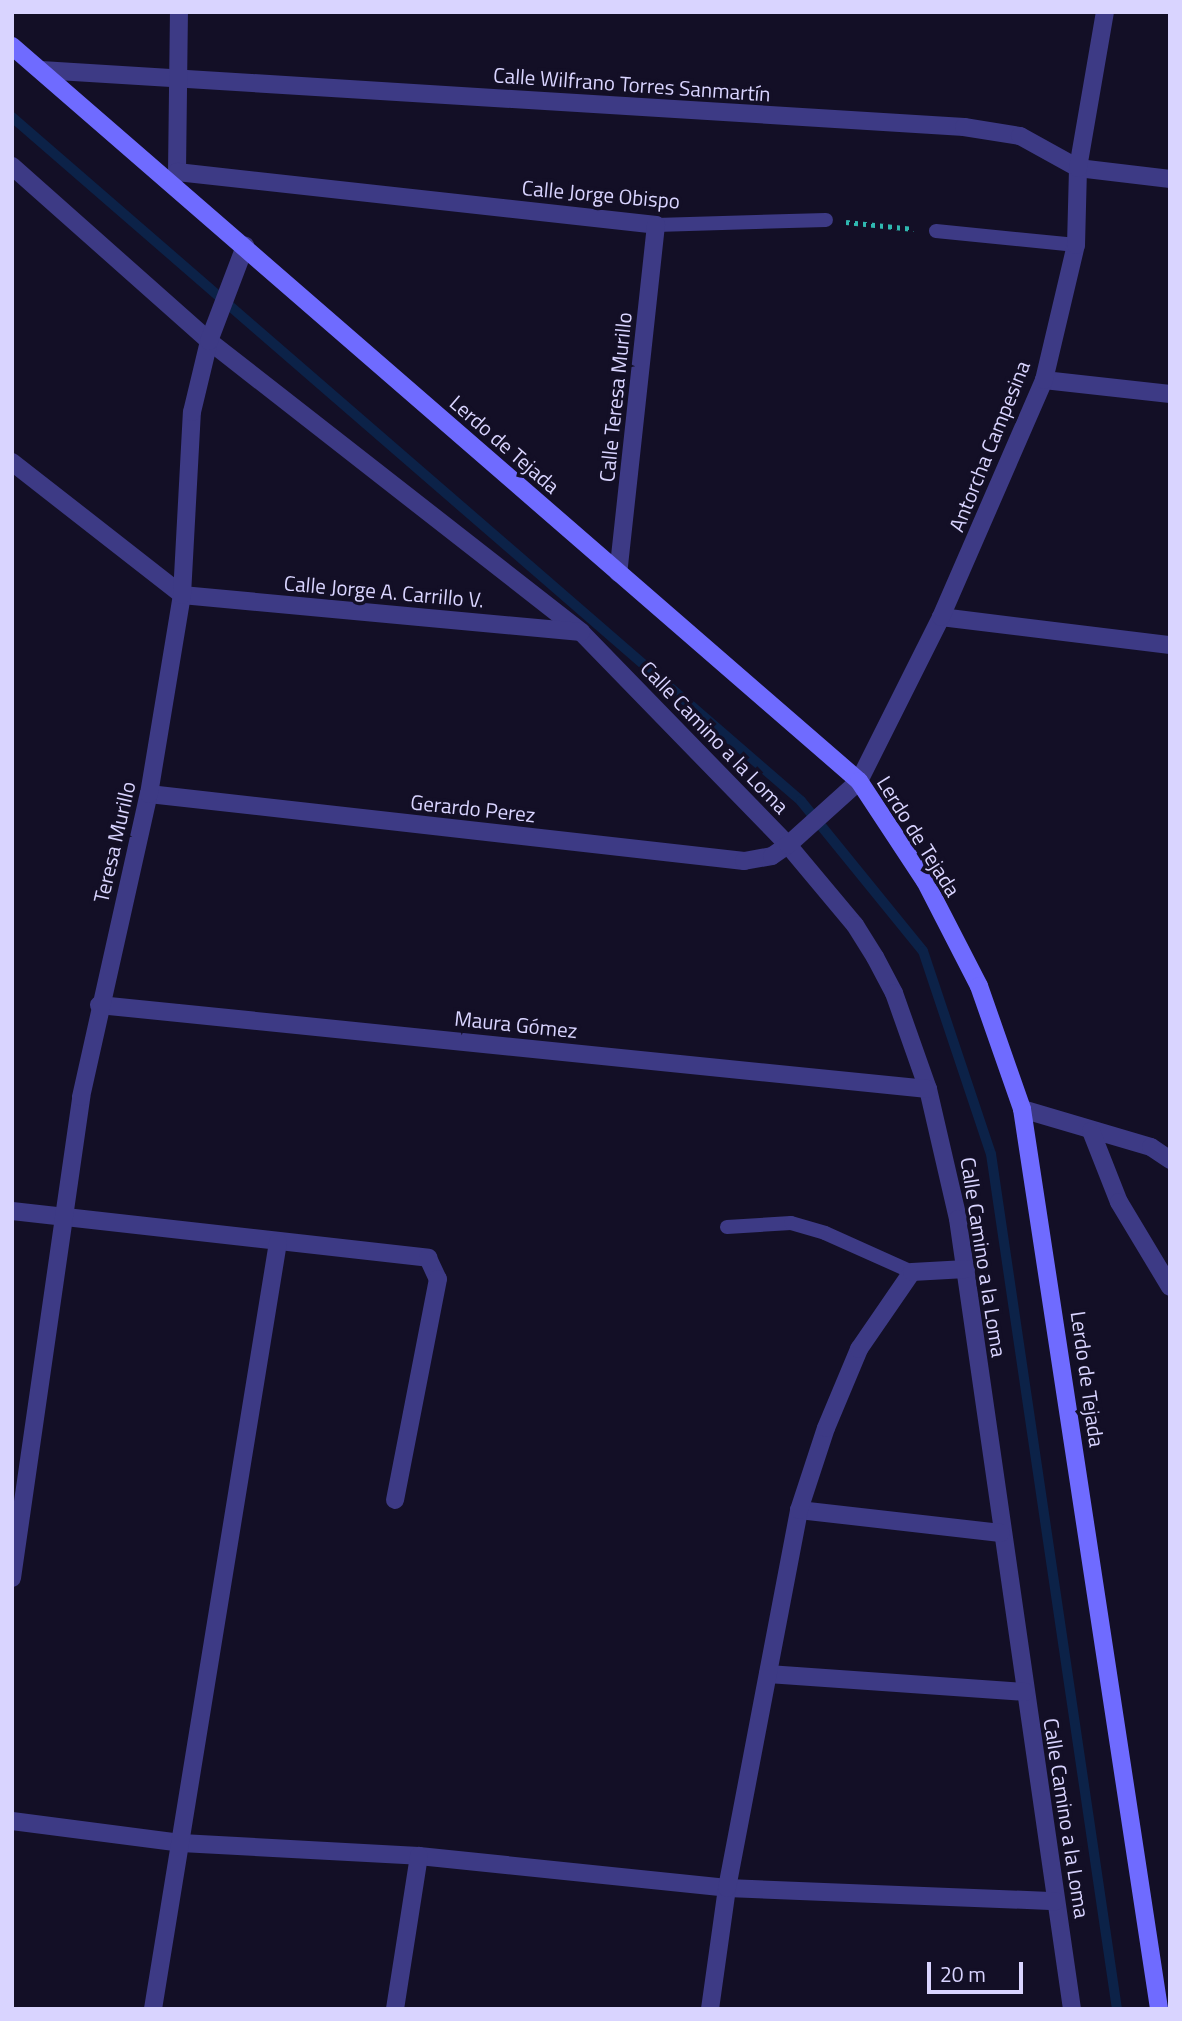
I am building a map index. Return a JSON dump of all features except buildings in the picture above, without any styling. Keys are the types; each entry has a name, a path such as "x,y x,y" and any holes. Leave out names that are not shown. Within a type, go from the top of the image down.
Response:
{"street":[{"path":"174,178 179,12"},
{"name":"Antorcha Campesina","path":"788,845 859,781 941,618 1044,380 1076,245 1078,168 1105,12"},
{"name":"Lerdo de Tejada","path":"12,46 174,178 245,246 859,781 925,881 979,986 1022,1109 1158,2009"},
{"name":"Calle Wilfrano Torres Sanmartín","path":"41,70 964,127 1020,136 1078,168"},
{"name":"Calle Camino a la Loma","path":"12,166 209,341 581,632 788,845 855,925 875,957 894,993 928,1089 966,1269 1001,1533 1072,2009"},
{"path":"1078,168 1170,179"},
{"name":"Calle Jorge Obispo","path":"174,178 656,225"},
{"name":"Calle Teresa Murillo","path":"618,573 656,225"},
{"path":"182,595 192,412 209,341 245,246"},
{"path":"1044,380 1170,394"},
{"path":"12,462 182,595"},
{"name":"Calle Jorge A. Carrillo V.","path":"182,595 581,632"},
{"name":"Teresa Murillo","path":"12,1578 81,1097 99,1005 149,794 182,595"},
{"path":"941,618 1170,645"},
{"name":"Gerardo Perez","path":"149,794 744,861 772,856 788,845"},
{"name":"Maura Gómez","path":"99,1005 928,1089"},
{"path":"1022,1109 1150,1147 1170,1160"},
{"path":"1091,1131 1119,1202 1170,1287"},
{"path":"12,1211 278,1242 420,1254 435,1267 438,1279 395,1500"},
{"path":"153,2009 278,1242"},
{"path":"710,2009 727,1888 799,1510 841,1388 859,1349 912,1272 966,1269"},
{"path":"799,1510 1001,1533"},
{"path":"768,1674 1025,1692"},
{"path":"12,1821 181,1843 419,1856 727,1888 1056,1901"},
{"path":"395,2009 419,1856"}],"lane":[{"name":"Calle Jorge Obispo","path":"656,225 826,220"},
{"path":"936,231 1076,245"},
{"path":"727,1227 791,1223 825,1233 912,1272"}],"path":[{"path":"826,220 936,231"}],"waterway":[{"path":"12,117 801,801 923,951 991,1154 1117,2009"}]}
